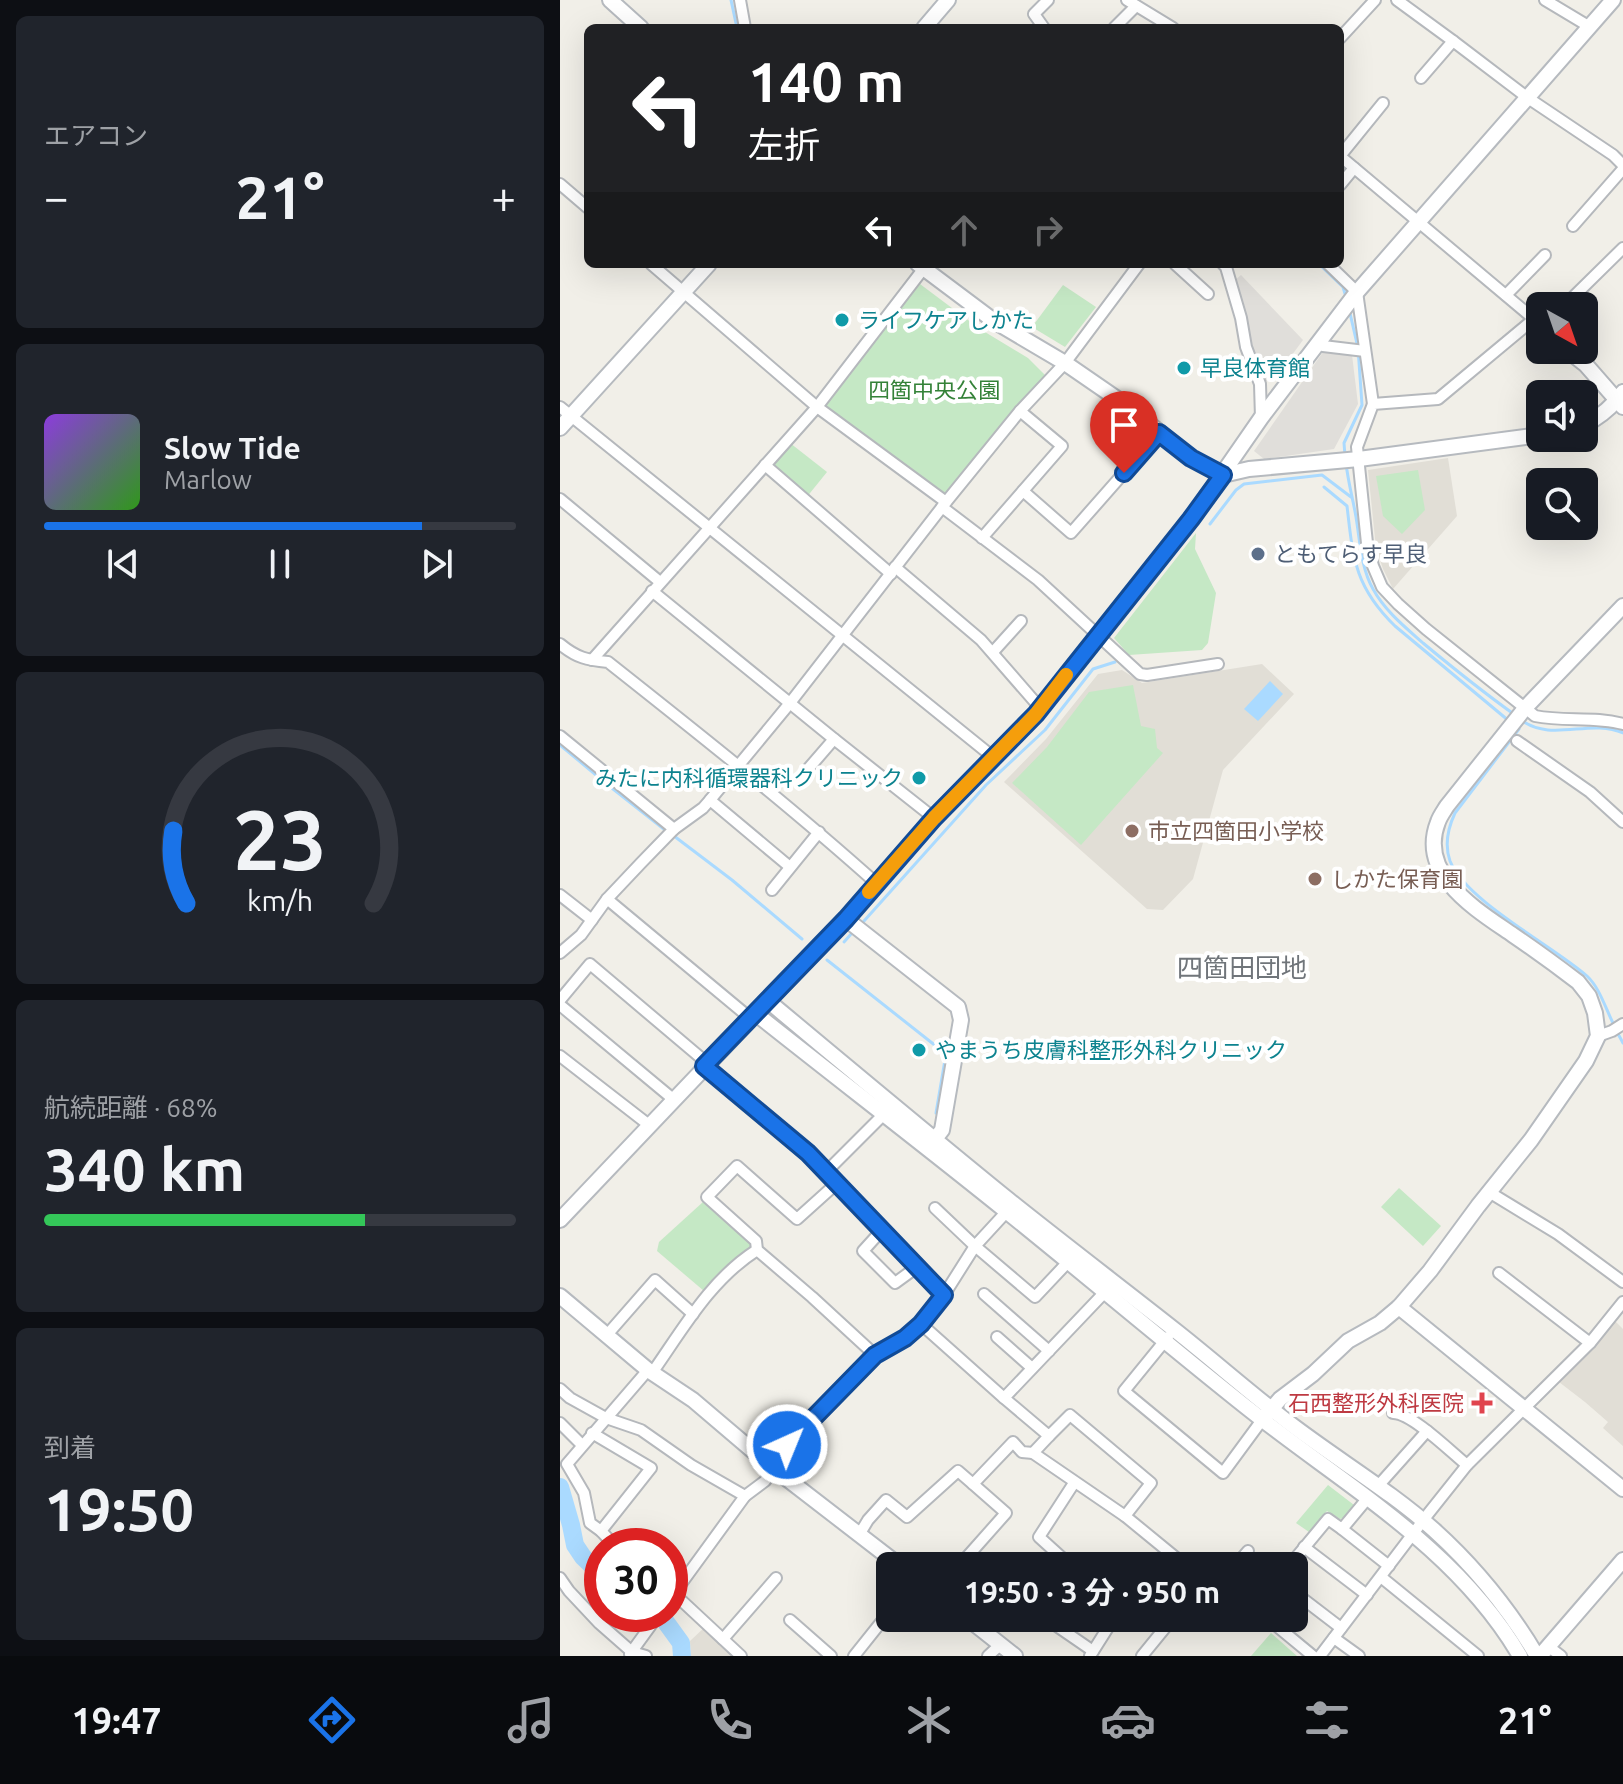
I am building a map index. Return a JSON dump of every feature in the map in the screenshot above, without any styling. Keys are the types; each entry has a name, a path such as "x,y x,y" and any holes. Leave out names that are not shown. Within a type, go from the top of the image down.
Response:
{"street":[{"path":"610,0 637,24"},
{"path":"740,0 744,24"},
{"path":"927,24 948,0"},
{"path":"1041,24 1034,14 1048,0"},
{"path":"1344,34 1375,0"},
{"path":"1397,0 1528,98 1613,155 1623,167 1573,226"},
{"path":"1545,0 1590,27"},
{"path":"560,1220 846,919 934,818 1041,707 1191,519 1261,418 1356,294 1613,0"},
{"path":"1117,24 1132,3 1166,24"},
{"path":"1421,78 1453,41"},
{"path":"1344,151 1383,103"},
{"path":"1344,159 1526,313"},
{"path":"1344,180 1354,168"},
{"path":"562,190 584,205"},
{"path":"1578,292 1623,248"},
{"path":"1506,295 1545,255"},
{"path":"656,268 817,407 1038,580 1140,674 1218,664"},
{"path":"560,428 565,412 705,268"},
{"path":"592,660 817,407 920,268"},
{"path":"924,268 994,321 1065,363 1126,405 1191,458 1223,475 1249,469 1348,460 1526,437"},
{"path":"560,953 581,935 607,899 674,829 710,800 1020,411 1065,363 1136,268"},
{"path":"1179,268 1208,294"},
{"path":"1226,268 1246,347 1260,384 1261,418"},
{"path":"1332,268 1356,294 1360,351 1373,404 1357,447 1348,460 1373,566 1382,587 1426,629 1535,716 1607,719 1623,724"},
{"path":"1373,404 1438,399 1526,331"},
{"path":"1318,343 1360,351"},
{"path":"1585,364 1621,400 1598,417"},
{"path":"982,538 1062,446 1020,411"},
{"path":"565,412 993,757"},
{"path":"1023,491 1071,533 1159,433"},
{"path":"765,465 981,640 1041,707"},
{"path":"560,499 790,703 934,818"},
{"path":"1170,1335 1124,1391 1223,1473 1267,1414 1348,1341 1380,1323 1399,1307 1531,1140 1586,1061 1613,1029 1595,1013 1589,996 1578,982 1453,889 1441,873 1434,840 1438,822 1447,806 1511,734 1524,709 1623,606"},
{"path":"993,652 1021,621"},
{"path":"560,644 574,656 608,662 739,765 876,883"},
{"path":"1511,734 1590,792 1623,822"},
{"path":"560,736 674,829"},
{"path":"802,776 834,739"},
{"path":"710,800 790,867"},
{"path":"772,890 819,832"},
{"path":"560,895 592,920"},
{"path":"607,899 752,1016 935,1139 1068,1262 1105,1292 1170,1335"},
{"path":"846,919 958,1007 961,1020 942,1130 935,1139"},
{"path":"673,1099 560,1002 590,964 808,1153 944,1295"},
{"path":"767,1000 888,1110 1413,1534 1456,1573 1520,1656"},
{"path":"560,1056 649,1125"},
{"path":"826,1172 888,1110"},
{"path":"837,1183 797,1219 737,1166 707,1197 756,1241 757,1250 875,1355"},
{"path":"1489,1192 1558,1234 1623,1282"},
{"path":"935,1208 1035,1297 1068,1262"},
{"path":"688,1573 745,1496 765,1481 787,1445 875,1355 905,1338 921,1324 944,1295 975,1246 1010,1208"},
{"path":"882,1230 863,1251 895,1283 917,1267"},
{"path":"597,1528 590,1523 584,1493 567,1464 650,1372 711,1290 744,1258 757,1250"},
{"path":"1499,1273 1590,1343"},
{"path":"606,1336 655,1280 693,1314"},
{"path":"1004,1398 1105,1292"},
{"path":"984,1294 1049,1351"},
{"path":"560,1296 650,1372 693,1400 773,1468 881,1552"},
{"path":"1320,1656 1467,1465 1590,1343 1623,1302"},
{"path":"1399,1307 1623,1489"},
{"path":"921,1324 1049,1436"},
{"path":"997,1337 1032,1368"},
{"path":"560,1389 606,1418 641,1430 691,1465 745,1496"},
{"path":"1393,1413 1401,1413 1427,1431 1467,1465"},
{"path":"1267,1414 1378,1486 1423,1521 1493,1592 1524,1634 1547,1654 1623,1560"},
{"path":"1033,1453 1070,1415 1151,1483 1125,1516"},
{"path":"560,1423 582,1445"},
{"path":"1378,1486 1427,1431"},
{"path":"592,1433 651,1468 603,1528"},
{"path":"973,1484 1013,1442 1022,1452 1033,1453 1125,1516 1169,1552"},
{"path":"859,1535 886,1500 907,1517 958,1471 1006,1513 971,1552"},
{"path":"1056,1552 1039,1537 1074,1483"},
{"path":"1342,1529 1367,1499"},
{"path":"1300,1552 1328,1519 1389,1566"},
{"path":"1304,1547 1367,1595"},
{"path":"1381,1577 1478,1656"},
{"path":"560,1578 630,1654 646,1656"},
{"path":"723,1639 776,1578"},
{"path":"1308,1603 1341,1628"},
{"path":"688,1607 741,1656"},
{"path":"790,1620 831,1656"},
{"path":"854,1656 876,1628"},
{"path":"630,1654 646,1632"},
{"path":"984,1632 1015,1656"},
{"path":"1063,1632 1091,1654 1105,1632"},
{"path":"1142,1656 1162,1632"},
{"path":"1284,1632 1313,1656"},
{"path":"1334,1638 1359,1656"},
{"path":"988,1656 1000,1645"}],"shaded area":[{"path":"1241,275 1303,340 1275,378 1264,382 1250,347 1234,281"},
{"path":"1323,352 1352,355 1358,404 1334,449 1264,459 1254,451"},
{"path":"1448,458 1457,516 1393,589 1376,548 1368,470"},
{"name":"市立四箇田小学校","path":"1262,664 1294,694 1223,770 1193,879 1163,910 1147,909 1004,782 1046,739 1098,674 1122,670 1142,683"},
{"path":"1615,1321 1623,1329 1623,1446 1603,1428 1608,1422 1559,1382"},
{"path":"705,1627 736,1656 691,1656 690,1641"}],"green space":[{"name":"四箇中央公園","path":"920,284 980,329 1028,358 1045,375 944,496 822,408"},
{"path":"1063,285 1096,307 1065,347 1032,327"},
{"path":"790,443 827,472 806,498 769,467"},
{"path":"1418,470 1425,510 1402,534 1383,516 1376,476"},
{"path":"1196,533 1195,549 1216,593 1208,643 1202,650 1129,655 1114,638"},
{"path":"1133,685 1141,726 1155,729 1157,748 1163,753 1081,845 1012,783 1047,747 1089,692"},
{"path":"1399,1188 1441,1226 1423,1246 1381,1207"},
{"path":"703,1202 751,1244 749,1251 704,1291 657,1251 659,1242"},
{"path":"1328,1485 1354,1505 1340,1519 1327,1511 1309,1532 1296,1523"},
{"path":"1271,1633 1297,1656 1251,1656"}],"water":[{"path":"1270,681 1283,694 1258,721 1244,709"}],"waterway":[{"path":"731,0 736,24"},
{"path":"1323,268 1343,287 1346,297"},
{"path":"1345,456 1344,443 1362,405 1358,348 1349,309"},
{"path":"1346,463 1363,563 1378,597 1423,643 1515,715"},
{"path":"1210,524 1244,484 1322,475 1351,497"},
{"path":"1324,487 1347,506 1358,571 1371,598 1382,612 1509,721"},
{"path":"864,921 986,785 1045,730 1093,669 1115,662"},
{"path":"1521,720 1545,730 1598,728 1623,733"},
{"path":"1515,726 1519,729 1455,813 1448,836 1450,861 1473,892 1587,976 1614,1025"},
{"path":"560,745 665,830"},
{"path":"674,836 802,939"},
{"path":"844,942 852,933"},
{"path":"827,960 946,1054 936,1113"},
{"path":"1617,1032 1623,1043"},
{"path":"560,1487 575,1545 584,1558"},
{"path":"673,1632 681,1643 682,1656"}],"slow traffic":[{"path":"869,892 934,818 1036,714 1066,675"}],"place":[{"name":"ライフケアしかた","path":"842,320"},
{"name":"早良体育館","path":"1184,368"},
{"name":"ともてらす早良","path":"1258,554"},
{"name":"みたに内科循環器科クリニック","path":"919,778"},
{"name":"市立四箇田小学校","path":"1132,831"},
{"name":"しかた保育園","path":"1315,879"},
{"name":"やまうち皮膚科整形外科クリニック","path":"919,1050"},
{"name":"石西整形外科医院","path":"1482,1403"}],"district":[{"name":"四箇田団地","path":"1242,968"}],"route":[{"path":"787,1445 875,1355 905,1338 921,1324 944,1295 808,1153 704,1066 846,919 980,769 1036,714 1223,475 1191,458 1159,433 1124,473"}]}
